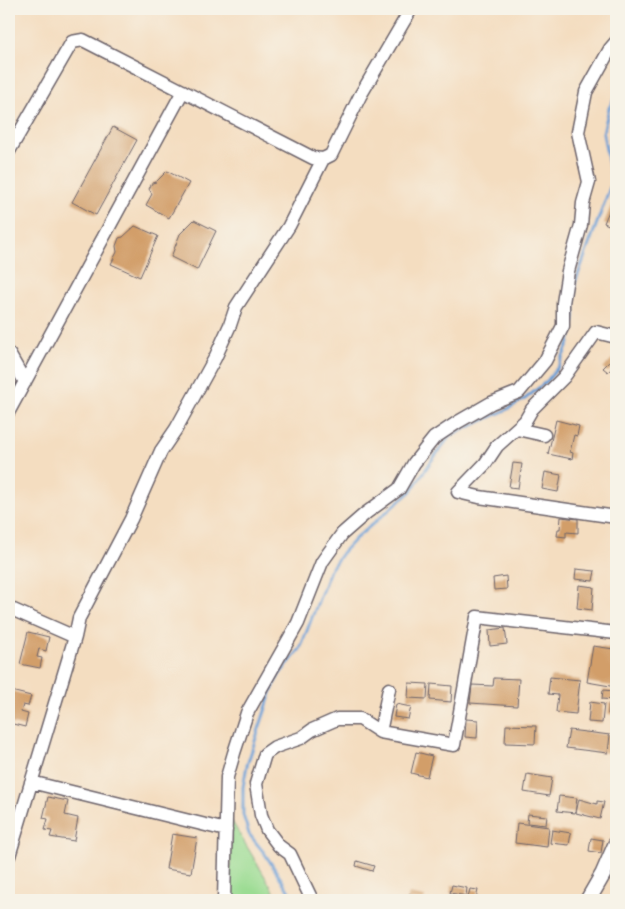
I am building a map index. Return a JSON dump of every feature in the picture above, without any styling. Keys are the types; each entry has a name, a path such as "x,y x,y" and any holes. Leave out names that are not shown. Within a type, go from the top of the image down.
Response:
{"main road":[{"path":"588,900 603,874 616,844"}],"street":[{"path":"9,856 15,814 30,782 75,637 79,618 131,520 161,451 176,429 214,358 230,325 236,307 289,226 323,160 331,155 360,96 411,9"},
{"path":"9,151 72,42 83,40 313,158 323,160"},
{"path":"224,900 227,777 248,713 298,623 322,562 342,534 398,489 434,438 491,403 519,392 544,362 557,340 563,326 563,303 568,271 581,226 583,203 589,182 578,132 586,92 610,49 616,42"},
{"path":"9,411 182,91"},
{"path":"616,337 596,332 564,377 532,409 526,421 497,446 485,464 458,492 479,497 616,517"},
{"path":"9,354 25,382"},
{"path":"517,429 544,434"},
{"path":"9,608 75,637"},
{"path":"312,900 290,854 279,846 267,830 261,815 256,784 265,754 337,719 360,719 380,732 454,745 477,617 616,633"},
{"path":"380,732 388,689"},
{"path":"30,782 226,825"}],"green space":[{"path":"231,820 279,900 230,900"}],"building":[{"path":"113,127 137,140 96,215 72,202"},
{"path":"167,171 189,183 169,218 146,205 152,194 149,189 152,183 156,182"},
{"path":"616,194 616,214 611,226 604,223"},
{"path":"194,220 216,231 197,270 171,257 180,234"},
{"path":"135,226 158,236 140,277 111,264 117,252 116,246 119,238 123,237"},
{"path":"616,355 616,364 608,372 603,368"},
{"path":"556,420 579,426 577,436 574,435 570,452 573,453 572,459 548,454"},
{"path":"513,463 522,464 518,488 509,487"},
{"path":"545,472 561,475 558,492 542,489"},
{"path":"561,517 578,519 578,533 566,532 566,537 557,536"},
{"path":"576,569 595,571 593,581 575,579"},
{"path":"506,576 507,589 494,590 493,578"},
{"path":"579,585 594,587 592,610 577,608"},
{"path":"505,628 507,644 490,646 489,630"},
{"path":"28,632 49,637 46,651 39,649 37,657 42,658 40,668 20,664"},
{"path":"615,645 616,687 587,682 593,646 614,649"},
{"path":"550,677 580,680 576,714 556,712 558,695 548,694"},
{"path":"494,678 519,679 517,706 470,703 472,685 493,686"},
{"path":"409,683 428,684 427,699 408,698"},
{"path":"431,684 452,686 451,702 430,700"},
{"path":"603,690 615,691 614,700 602,699"},
{"path":"11,691 31,696 28,706 23,705 21,712 28,714 25,727 9,723"},
{"path":"590,702 604,704 602,723 588,722"},
{"path":"609,703 616,704 615,715 608,714"},
{"path":"396,704 411,707 408,719 394,717"},
{"path":"466,719 478,720 477,738 465,737"},
{"path":"506,725 536,726 535,744 505,743"},
{"path":"569,730 610,735 608,753 566,748"},
{"path":"416,752 432,756 427,777 411,773"},
{"path":"527,774 552,778 549,796 524,792"},
{"path":"559,796 577,798 575,813 557,811"},
{"path":"48,797 68,801 65,815 78,818 74,841 50,837 52,831 45,830 48,819 43,818"},
{"path":"579,799 597,804 597,801 604,802 600,819 576,813"},
{"path":"528,814 547,816 546,825 527,823"},
{"path":"517,823 549,827 547,847 515,843"},
{"path":"552,830 571,833 569,845 550,843"},
{"path":"172,834 197,838 191,873 166,869"},
{"path":"591,838 603,840 601,853 589,851"},
{"path":"357,861 374,866 372,871 356,866"},
{"path":"452,885 467,888 466,896 450,893"},
{"path":"470,889 478,890 476,899 468,897"},
{"path":"409,894 425,897 424,900 407,900"}],"waterway":[{"path":"293,900 265,854 249,834 243,815 243,787 247,765 271,693 279,675 300,649 330,570 342,553 355,539 411,491 450,436 525,399 547,381 558,367 569,343 574,317 575,283 612,182 603,133 609,108 616,95"}]}
